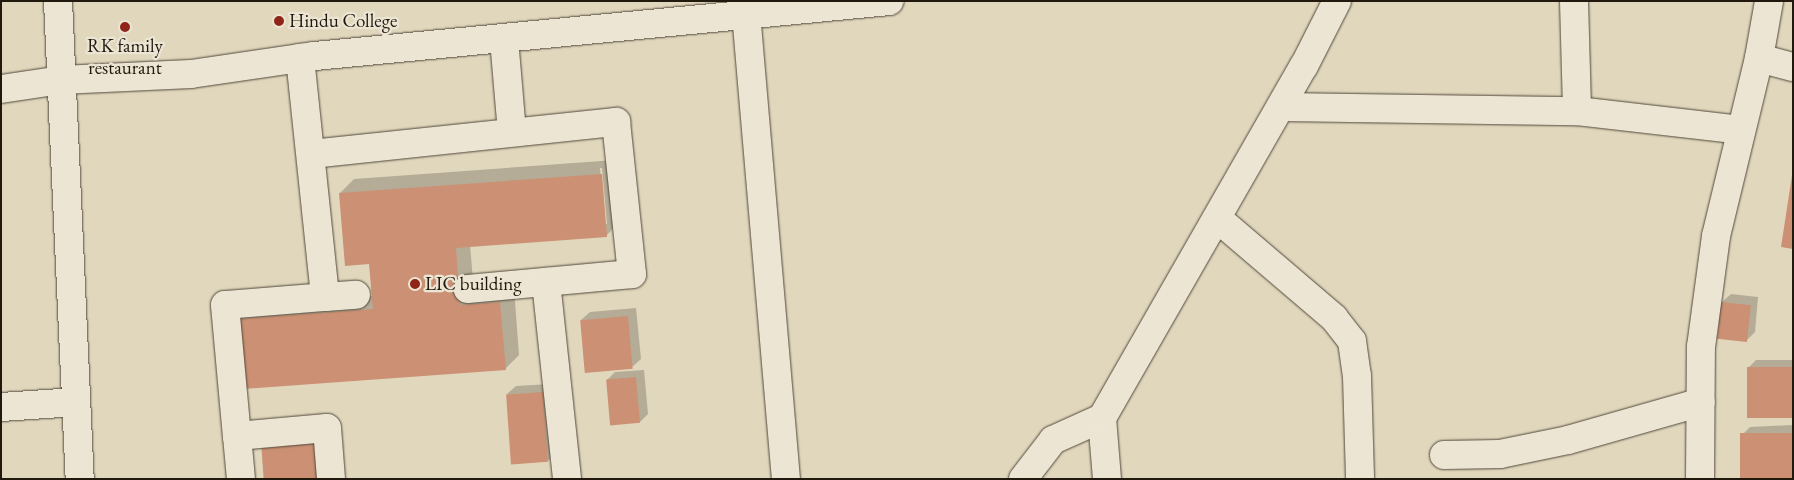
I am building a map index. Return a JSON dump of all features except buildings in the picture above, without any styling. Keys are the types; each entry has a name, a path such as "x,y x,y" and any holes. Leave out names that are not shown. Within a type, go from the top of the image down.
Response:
{"street":[{"path":"58,1 80,479"},
{"path":"1,89 61,80 191,74 300,58 504,39 678,11 746,13 890,1"},
{"path":"1107,479 1102,418 1281,107 1336,1"},
{"path":"1574,1 1577,111"},
{"path":"1700,479 1701,347 1716,236 1759,58 1769,1"},
{"path":"746,13 786,479"},
{"path":"504,39 512,132"},
{"path":"300,58 312,154 325,297"},
{"path":"1759,58 1793,67"},
{"path":"1281,107 1577,111 1741,130"},
{"path":"312,154 616,122 632,274 468,290"},
{"path":"1217,218 1334,318 1352,341 1357,376 1360,479"},
{"path":"546,282 567,479"},
{"path":"241,479 225,305 356,296"},
{"path":"1,407 76,402"},
{"path":"1444,455 1500,454 1568,440 1701,402"},
{"path":"1023,479 1053,440 1102,418"},
{"path":"237,436 327,428 331,479"}],"place":[{"name":"Hindu College","path":"279,21"},
{"name":"RK family restaurant","path":"125,27"},
{"name":"LIC building","path":"415,284"}]}
